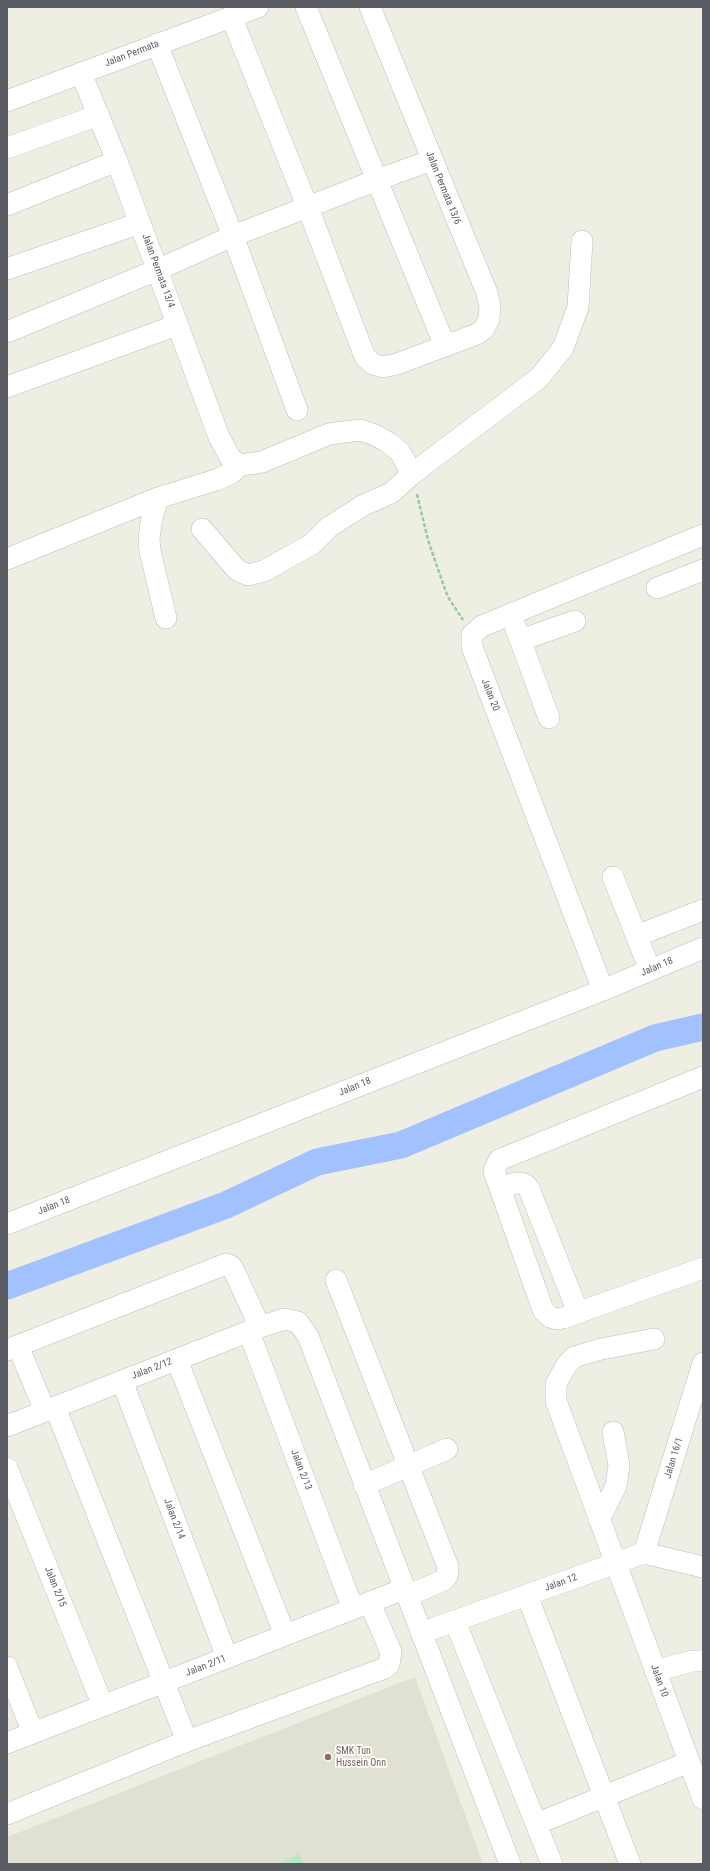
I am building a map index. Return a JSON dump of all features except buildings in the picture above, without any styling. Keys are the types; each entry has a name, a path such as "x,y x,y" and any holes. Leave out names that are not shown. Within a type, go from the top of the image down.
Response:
{"street":[{"name":"Jalan Permata","path":"7,101 258,7"},
{"path":"306,7 444,346"},
{"name":"Jalan Permata 13/6","path":"231,16 308,208 365,357 372,364 383,367 397,364 477,334 484,328 489,319 490,307 487,293 370,7"},
{"path":"156,44 233,236 297,410"},
{"name":"Jalan Permata 13/4","path":"81,73 117,161 177,325 226,452 231,459 240,465"},
{"path":"7,148 99,115"},
{"path":"7,332 157,270 233,236 432,160"},
{"path":"9,198 117,161"},
{"path":"7,269 140,223"},
{"path":"202,529 237,570 248,575 264,571 312,544 329,527 362,506 391,493 412,474 539,378 563,348 578,307 582,241"},
{"path":"7,387 177,325"},
{"path":"7,559 158,498 219,479 233,472 240,465 262,462 329,434 360,430 374,435 389,443 400,452 412,474"},
{"path":"158,498 152,517 149,538 150,551 166,618"},
{"path":"472,635 482,626 703,535"},
{"path":"657,588 703,570"},
{"path":"511,615 549,718"},
{"path":"521,640 575,620"},
{"name":"Jalan 20","path":"472,635 472,647 603,990"},
{"path":"613,877 650,970"},
{"path":"636,936 703,910"},
{"name":"Jalan 18","path":"7,1224 603,990 703,948"},
{"path":"703,1077 499,1160 494,1171 543,1310 550,1317 557,1319 703,1268"},
{"path":"500,1188 521,1183 526,1185 529,1189 578,1312"},
{"name":"Jalan 2/13","path":"7,1814 187,1741 385,1668 389,1664 391,1652 361,1606 254,1329 234,1270 231,1266 226,1264 12,1348"},
{"name":"Jalan 2/11","path":"7,1743 361,1606 444,1580 447,1576 448,1567 336,1280"},
{"name":"Jalan 2/12","path":"7,1426 254,1329 284,1319 298,1322 308,1336 364,1485"},
{"name":"Jalan 10","path":"654,1338 601,1349 574,1357 566,1366 556,1384 556,1400 655,1671 695,1767 703,1799"},
{"path":"12,1348 50,1409 187,1741"},
{"path":"177,1360 285,1635"},
{"name":"Jalan 16/1","path":"644,1553 703,1363"},
{"name":"Jalan 2/14","path":"122,1381 227,1658"},
{"path":"599,1520 616,1486 619,1465 613,1432"},
{"path":"448,1449 364,1485 510,1864"},
{"name":"Jalan 2/15","path":"7,1468 103,1706"},
{"path":"644,1553 703,1567"},
{"name":"Jalan 12","path":"421,1634 644,1553"},
{"path":"527,1595 630,1864"},
{"path":"455,1621 552,1864"},
{"path":"655,1671 692,1661 703,1661"},
{"path":"7,1667 33,1733"},
{"path":"536,1824 604,1795 695,1767"}],"path":[{"path":"412,474 428,540 441,578 448,596 472,635"}],"shaded area":[{"name":"SMK Tun Hussein Onn","path":"415,1677 483,1864 7,1864 7,1837"}],"green space":[{"path":"298,1853 304,1864 279,1864"}],"waterway":[{"path":"7,1286 226,1205 317,1162 401,1145 655,1038 703,1027"}],"place":[{"name":"SMK Tun Hussein Onn","path":"328,1757"}]}
